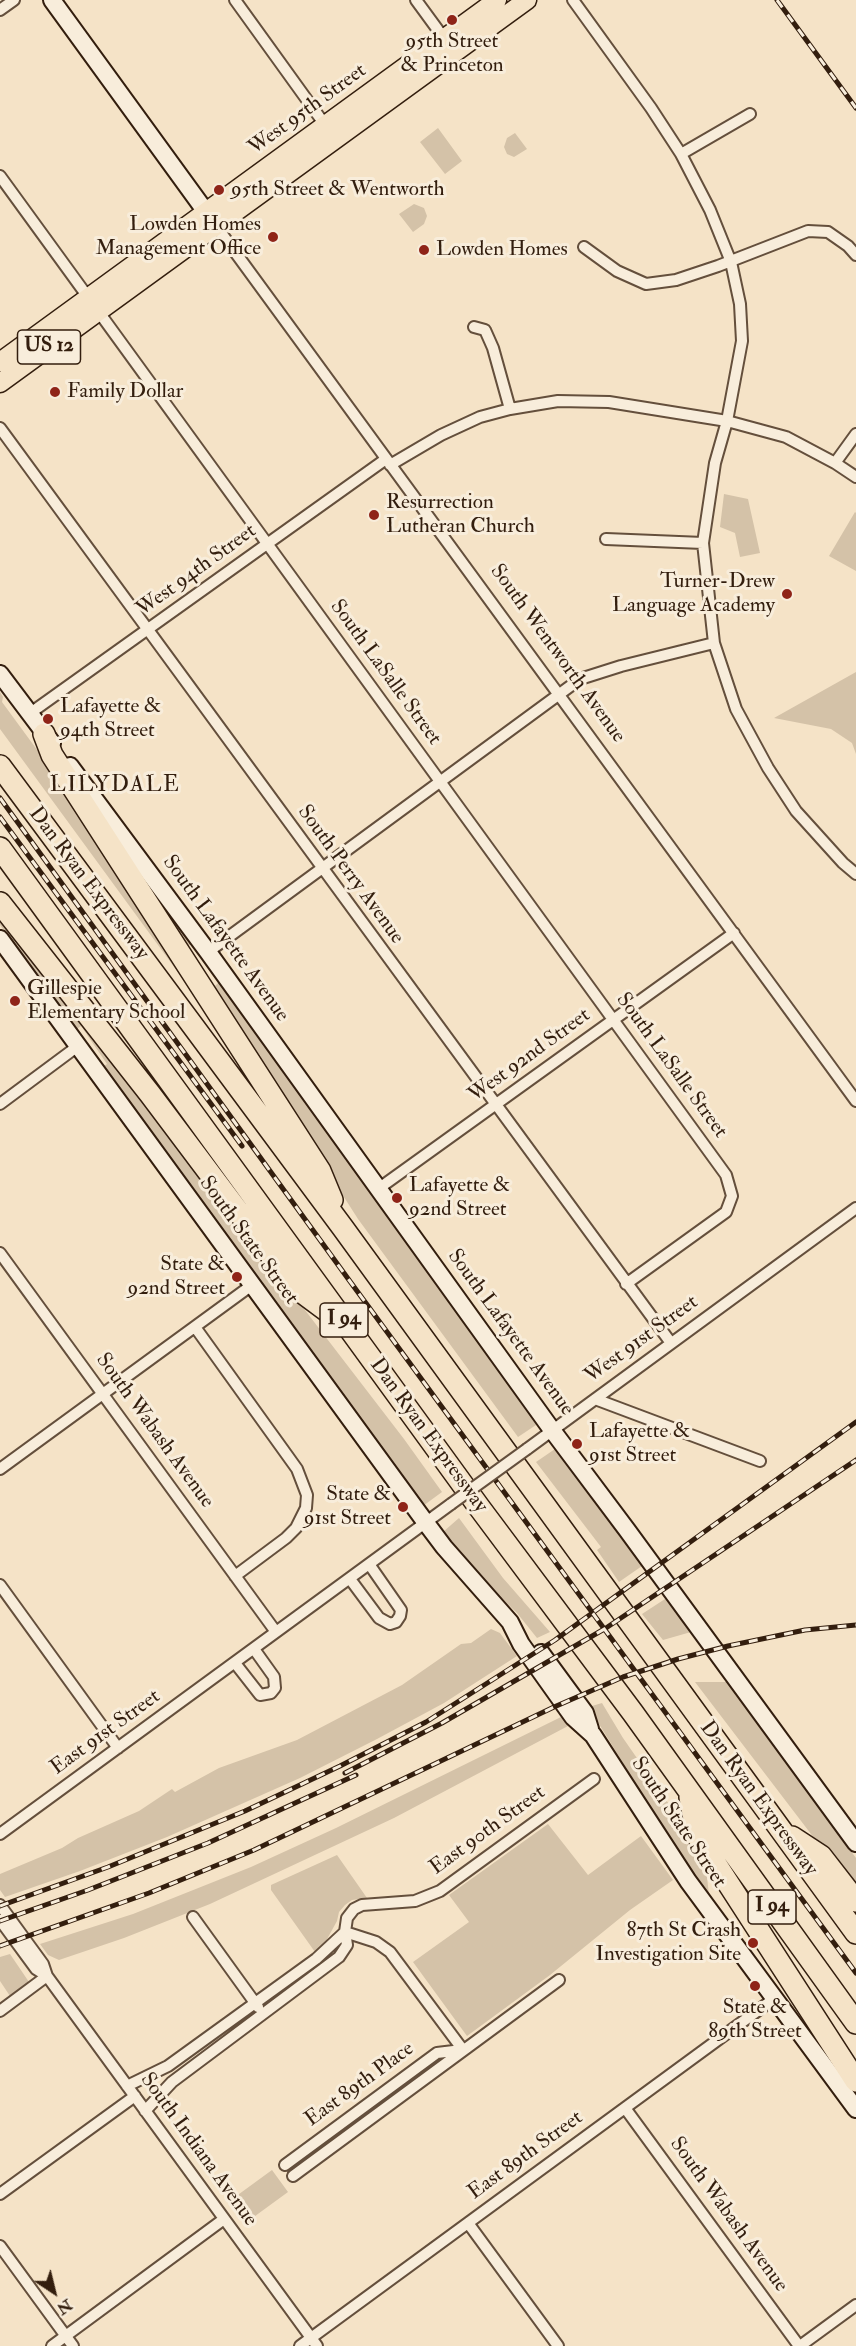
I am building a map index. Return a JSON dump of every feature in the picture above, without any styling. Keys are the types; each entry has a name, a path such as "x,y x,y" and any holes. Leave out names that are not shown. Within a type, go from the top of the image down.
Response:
{"highway":[{"path":"44,734 52,755 320,1171 343,1228"},
{"name":"Dan Ryan Expressway","path":"0,766 343,1228 856,1933"},
{"name":"Dan Ryan Expressway","path":"0,848 856,2023"},
{"path":"0,903 150,1094 295,1287 349,1328"},
{"path":"689,1791 697,1835 856,2082"},
{"path":"779,1829 821,1856 856,1901"}],"main road":[{"name":"South Wentworth Avenue","path":"52,0 211,219"},
{"name":"West 95th Street","path":"450,45 498,0"},
{"name":"West 95th Street","path":"0,362 93,304 450,45 527,0"},
{"name":"West 95th Street","path":"0,383 93,304"},
{"name":"South Lafayette Avenue","path":"0,674 208,952 552,1430 856,1843"},
{"name":"South State Street","path":"0,939 444,1547 510,1622 531,1639 585,1713 593,1735 675,1861 856,2109"}],"street":[{"path":"0,10 14,0"},
{"path":"235,0 330,132"},
{"path":"417,0 450,45"},
{"path":"573,0 651,108 681,154 710,210 731,262 740,304 742,341 727,421 715,464 703,543 714,643 736,709 768,768 796,812 843,863 856,873"},
{"path":"681,154 750,114"},
{"name":"South LaSalle Street","path":"0,176 726,1175 732,1196 726,1212 626,1284"},
{"name":"South Wentworth Avenue","path":"211,219 856,1101"},
{"path":"584,247 617,272 646,284 676,280 731,262 808,231 828,232 848,246 856,255"},
{"path":"474,327 485,330 493,348 510,409"},
{"name":"West 94th Street","path":"29,714 268,544 388,462 480,417 510,409 558,401 609,402 727,421 786,437 856,477"},
{"name":"South Perry Avenue","path":"0,428 671,1343"},
{"path":"835,463 856,434"},
{"path":"606,539 703,543"},
{"path":"208,952 580,678 714,643"},
{"name":"West 92nd Street","path":"378,1189 734,933"},
{"path":"0,1104 78,1046"},
{"name":"West 91st Street","path":"451,1504 856,1208"},
{"name":"South Wabash Avenue","path":"0,1253 276,1632"},
{"path":"0,1469 252,1285"},
{"path":"195,1327 297,1469 307,1495 306,1508 296,1528 235,1576"},
{"path":"595,1399 760,1461"},
{"name":"East 91st Street","path":"0,1834 451,1504"},
{"path":"350,1579 379,1618 385,1623 396,1622 401,1610 369,1564"},
{"path":"0,1585 118,1748"},
{"path":"235,1663 260,1695 271,1693 275,1688 274,1677 254,1649"},
{"name":"East 90th Street","path":"145,2111 172,2082 339,1958 347,1945 345,1932 347,1918 354,1909 362,1905 415,1901 440,1892 594,1779"},
{"name":"South Indiana Avenue","path":"0,1905 43,1964 47,1976 314,2342"},
{"path":"193,1917 264,2014"},
{"name":"South Indiana Avenue","path":"0,1920 36,1969 47,1976"},
{"path":"345,1932 376,1942 390,1952 463,2050"},
{"name":"East 90th Street","path":"127,2086 168,2066 316,1959 345,1932"},
{"path":"0,2011 47,1976"},
{"name":"East 89th Place","path":"293,2176 559,1980"},
{"name":"East 89th Street","path":"300,2346 314,2342 468,2223 775,1998"},
{"name":"East 89th Place","path":"285,2165 437,2053 463,2050"},
{"path":"0,2194 135,2096"},
{"name":"South Wabash Avenue","path":"625,2108 799,2346"},
{"path":"52,2346 224,2219"},
{"path":"468,2223 558,2346"},
{"path":"0,2246 73,2346"},
{"path":"799,2346 856,2305"}],"shaded area":[{"path":"438,128 462,161 445,174 420,142"},
{"path":"515,133 527,149 514,157 507,154 504,147 507,138"},
{"path":"414,204 424,208 427,216 424,224 413,232 399,214"},
{"path":"724,494 748,499 760,553 740,557 735,533 720,527"},
{"path":"856,513 856,571 829,556"},
{"path":"856,672 856,754 852,743 831,729 774,718"},
{"path":"0,692 3,697 2,702 87,818 226,1038 0,729"},
{"path":"135,870 191,944 187,947 213,984 215,986 219,982 537,1421 536,1425 518,1437 358,1219"},
{"path":"0,913 404,1439 442,1492 423,1506 91,1053 93,1052 104,1066 107,1064 81,1026 77,1029 71,1023 0,925"},
{"path":"555,1449 642,1566 619,1582 597,1550 601,1547 536,1462"},
{"path":"459,1518 503,1578 550,1632 537,1638 443,1532"},
{"path":"665,1599 691,1632 663,1640 642,1614"},
{"path":"491,1629 500,1633 517,1656 444,1703 377,1739 300,1778 167,1837 5,1897 0,1890 0,1874 62,1848 78,1838 139,1811 172,1789 175,1792 219,1768 297,1740 402,1685 461,1644 471,1643"},
{"path":"695,1682 727,1682 856,1858 856,1893"},
{"path":"602,1703 623,1738 689,1833 706,1868 709,1895 676,1850 596,1719 592,1706"},
{"path":"561,1717 568,1726 394,1818 210,1904 124,1938 59,1960 48,1955 40,1944 133,1914 251,1867 336,1828"},
{"path":"548,1824 588,1875 641,1836 673,1880 630,1910 550,1975 467,2036 413,1962 469,1922 449,1895"},
{"path":"337,1855 367,1898 352,1900 345,1905 339,1912 337,1921 326,1941 315,1952 271,1890 271,1885"},
{"path":"10,1954 29,1982 10,1996 0,1981 0,1957"},
{"path":"272,2170 288,2192 251,2219 235,2197"}],"railway":[{"path":"777,0 856,108"},
{"path":"0,798 856,1973"},
{"path":"0,817 242,1146"},
{"path":"0,1906 108,1867 245,1811 426,1722 555,1640 856,1422"},
{"path":"345,1773 442,1723 606,1628 856,1460"},
{"path":"0,1946 149,1893 254,1850 554,1707 623,1677 728,1646 805,1630 856,1625"},
{"path":"0,1921 88,1890 208,1843 356,1775"}],"place":[{"name":"95th Street & Princeton","path":"452,20"},
{"name":"95th Street & Wentworth","path":"219,190"},
{"name":"Lowden Homes Management Office","path":"273,237"},
{"name":"Lowden Homes","path":"424,250"},
{"name":"Family Dollar","path":"55,392"},
{"name":"Resurrection Lutheran Church","path":"374,515"},
{"name":"Turner-Drew Language Academy","path":"787,594"},
{"name":"Lafayette & 94th Street","path":"48,719"},
{"name":"Gillespie Elementary School","path":"15,1001"},
{"name":"Lafayette & 92nd Street","path":"397,1198"},
{"name":"State & 92nd Street","path":"237,1277"},
{"name":"Lafayette & 91st Street","path":"577,1444"},
{"name":"State & 91st Street","path":"403,1507"},
{"name":"87th St Crash Investigation Site","path":"753,1943"},
{"name":"State & 89th Street","path":"755,1986"}],"district":[{"name":"LILYDALE","path":"115,786"}]}
